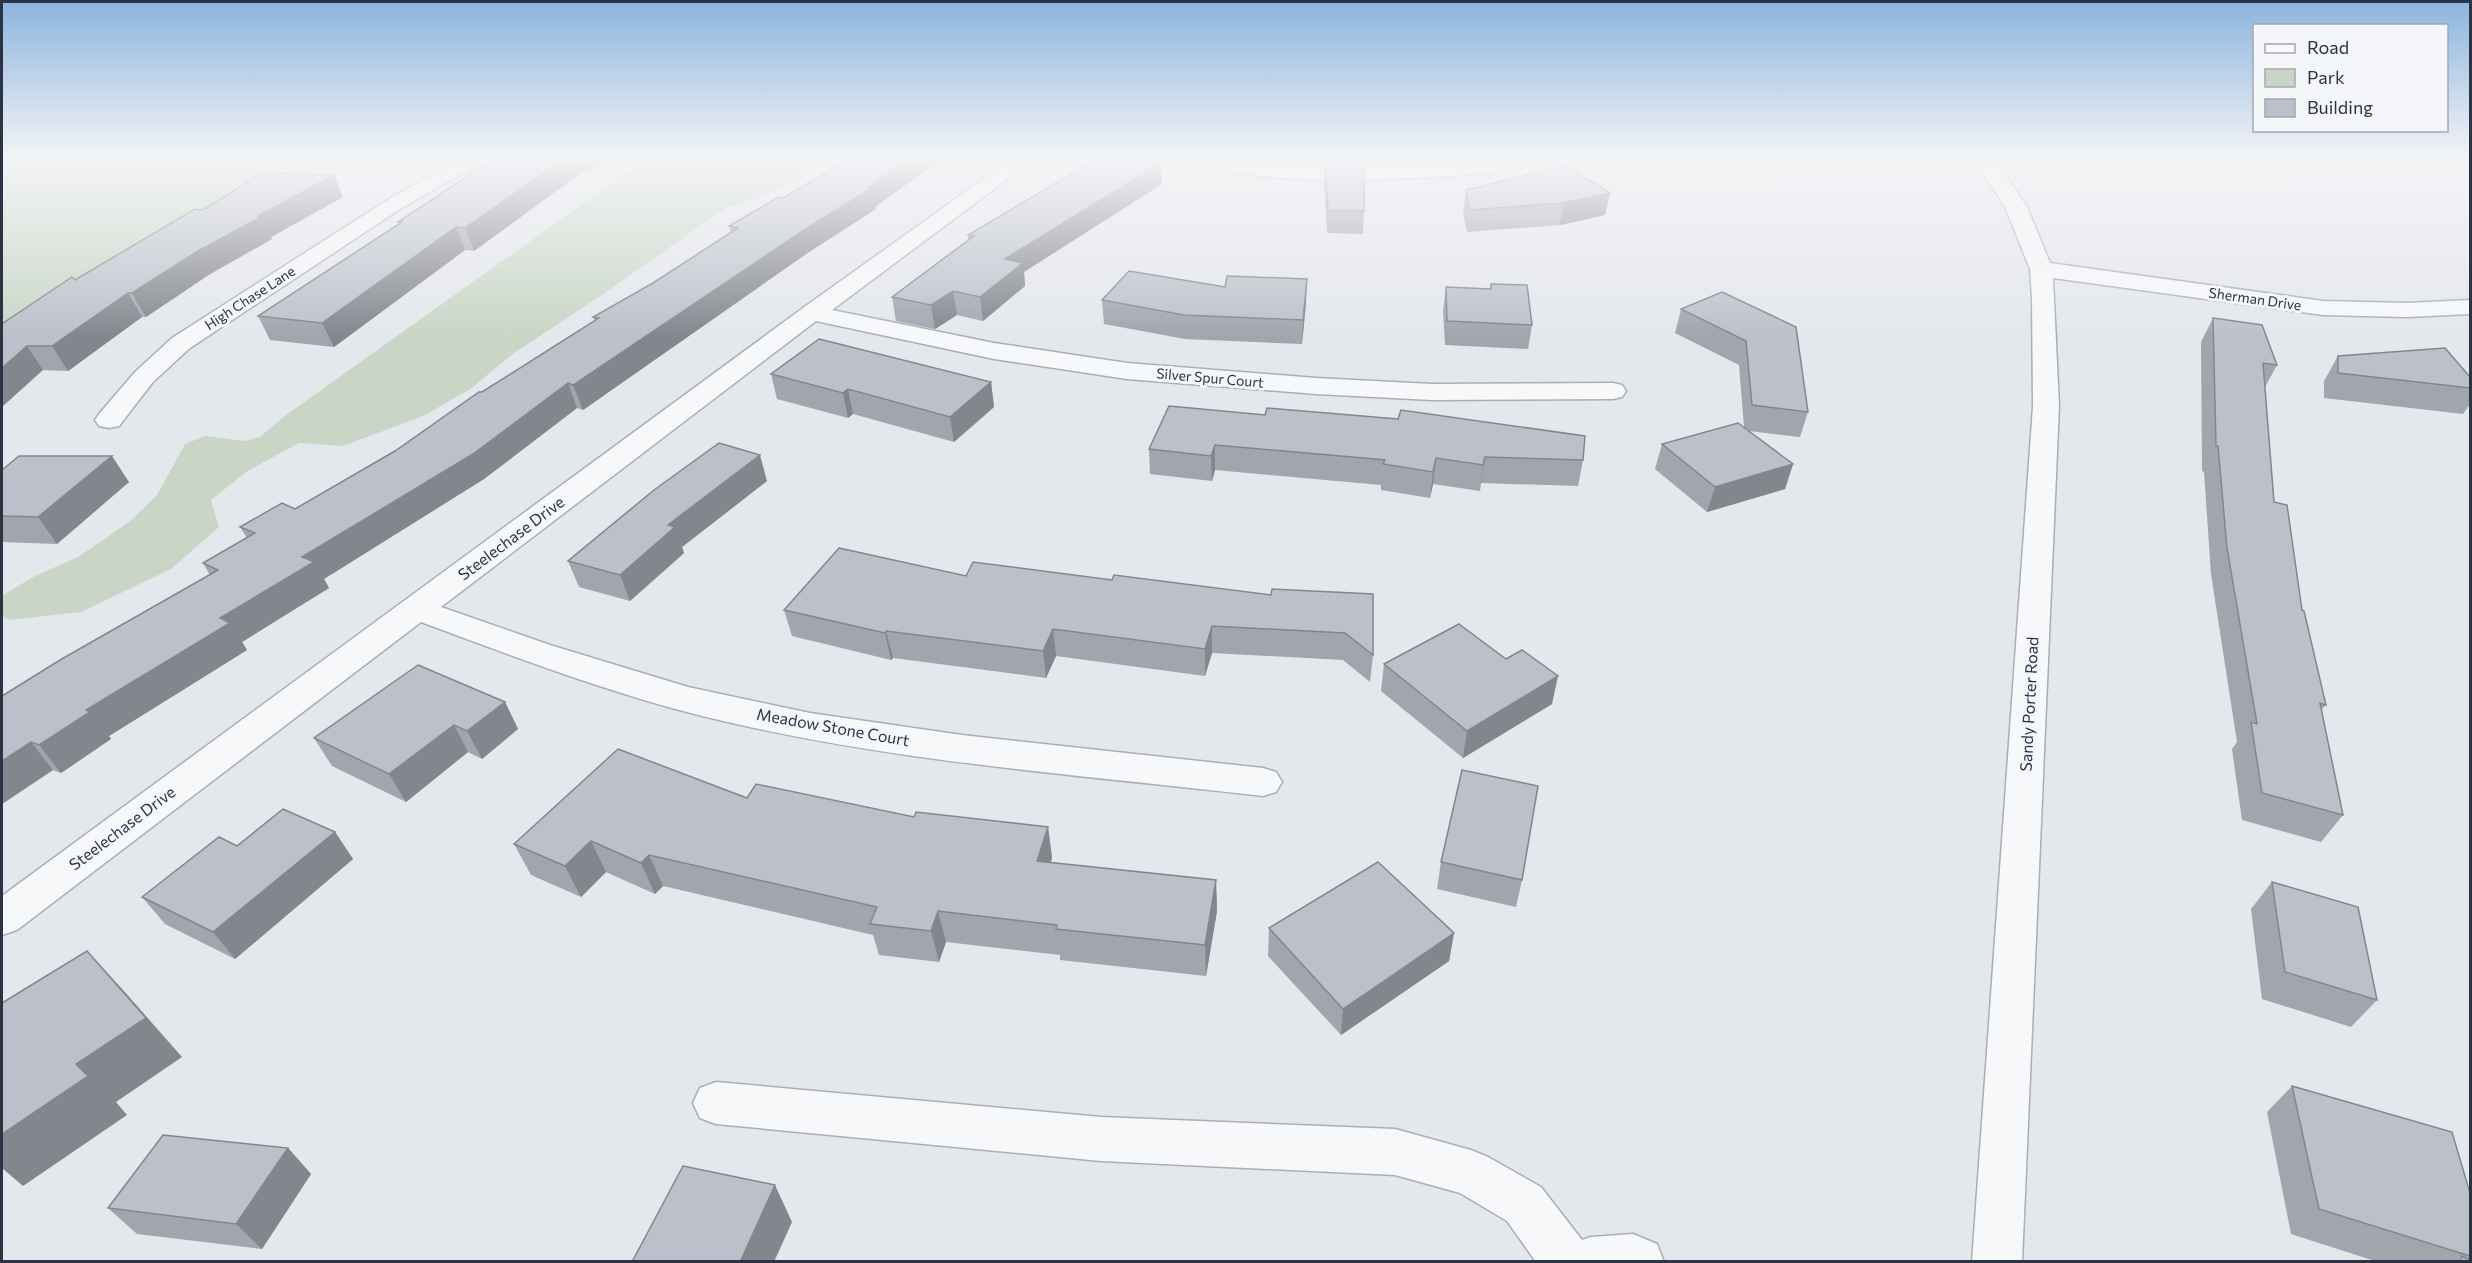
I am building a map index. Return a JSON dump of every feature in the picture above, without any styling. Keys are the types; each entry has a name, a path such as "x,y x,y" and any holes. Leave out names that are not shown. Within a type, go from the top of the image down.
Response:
{"street":[{"name":"High Chase Lane","path":"109,420 144,377 181,343 372,219"},
{"name":"Steelechase Drive","path":"2,918 812,313 942,219"},
{"name":"Sandy Porter Road","path":"1997,1262 2046,406 2044,298 2041,269 2021,219"},
{"name":"Sherman Drive","path":"2041,269 2323,308 2407,310 2470,307"},
{"name":"Silver Spur Court","path":"812,313 994,351 1127,371 1316,386 1421,391 1528,393 1613,391"},
{"name":"Meadow Stone Court","path":"416,609 538,653 685,699 810,726 962,748 1263,782"},
{"path":"716,1103 1101,1139 1395,1152 1472,1173 1524,1204 1568,1262"},
{"path":"1591,1262 1633,1260 1639,1262"}],"green space":[{"path":"2,219 195,219 2,327"},
{"path":"561,219 710,219 514,353 469,390 423,416 343,446 299,443 246,472 211,500 219,527 171,569 81,612 9,620 2,616 3,595 35,576 78,557 129,522 157,495 185,444 205,436 245,441 260,437 282,418"}],"building":[{"path":"178,219 257,219 198,251 132,293 128,293 52,346 27,346 2,368 2,324 72,277 75,280"},
{"path":"403,219 478,219 465,228 456,227 322,323 258,316 402,222 398,222"},
{"path":"741,219 822,219 573,385 568,383 473,454 302,557 314,562 220,618 230,623 86,710 90,712 39,745 31,742 2,761 2,696 60,660 218,570 203,563 255,533 240,527 282,503 295,509 395,451 479,392 599,318 593,317 653,283 738,228 729,226"},
{"path":"995,219 1070,219 1005,259 1023,263 980,297 953,291 931,305 892,297 974,236 968,235"},
{"path":"1129,271 1225,287 1227,276 1307,279 1303,320 1184,315 1102,300"},
{"path":"1491,284 1527,285 1532,325 1447,321 1446,287 1491,289"},
{"path":"1722,292 1796,327 1808,412 1752,405 1746,341 1681,309"},
{"path":"2213,318 2262,325 2277,365 2263,363 2274,502 2287,505 2302,610 2326,705 2320,703 2343,815 2262,793 2251,722 2257,724 2227,548 2218,446 2216,446"},
{"path":"819,339 991,382 950,417 848,389 843,393 771,374"},
{"path":"2445,348 2470,377 2470,388 2338,373 2338,356"},
{"path":"1169,406 1265,415 1267,408 1398,419 1401,410 1585,436 1583,460 1485,457 1483,465 1436,458 1433,472 1383,464 1385,460 1215,445 1211,456 1149,449"},
{"path":"1738,423 1793,464 1715,487 1662,444"},
{"path":"719,443 760,455 668,525 675,527 620,575 568,561 654,490"},
{"path":"19,456 112,456 38,517 2,516 2,470"},
{"path":"839,548 966,576 973,562 1112,580 1114,575 1271,595 1272,589 1373,594 1373,655 1345,633 1212,626 1205,649 1053,629 1043,651 886,631 885,633 784,610"},
{"path":"1459,624 1506,659 1522,650 1558,676 1467,731 1384,664"},
{"path":"418,665 505,702 467,731 454,725 389,774 314,738"},
{"path":"618,749 747,798 756,784 914,817 916,812 1048,827 1037,861 1216,880 1205,945 1056,929 1057,925 938,911 931,931 870,924 877,907 649,855 641,863 591,841 565,866 514,844"},
{"path":"1462,770 1538,786 1522,880 1441,862"},
{"path":"283,809 335,832 213,932 142,897 219,837 237,846"},
{"path":"1378,862 1454,933 1343,1009 1269,928"},
{"path":"2272,882 2358,907 2377,1000 2285,972"},
{"path":"87,951 146,1018 76,1064 88,1076 2,1134 2,1003"},
{"path":"2292,1086 2452,1132 2470,1193 2470,1256 2319,1209"},
{"path":"163,1135 288,1148 236,1224 108,1208"},
{"path":"683,1166 775,1185 740,1262 632,1262"},
{"path":"2461,1256 2470,1260 2470,1262 2462,1262"}]}
